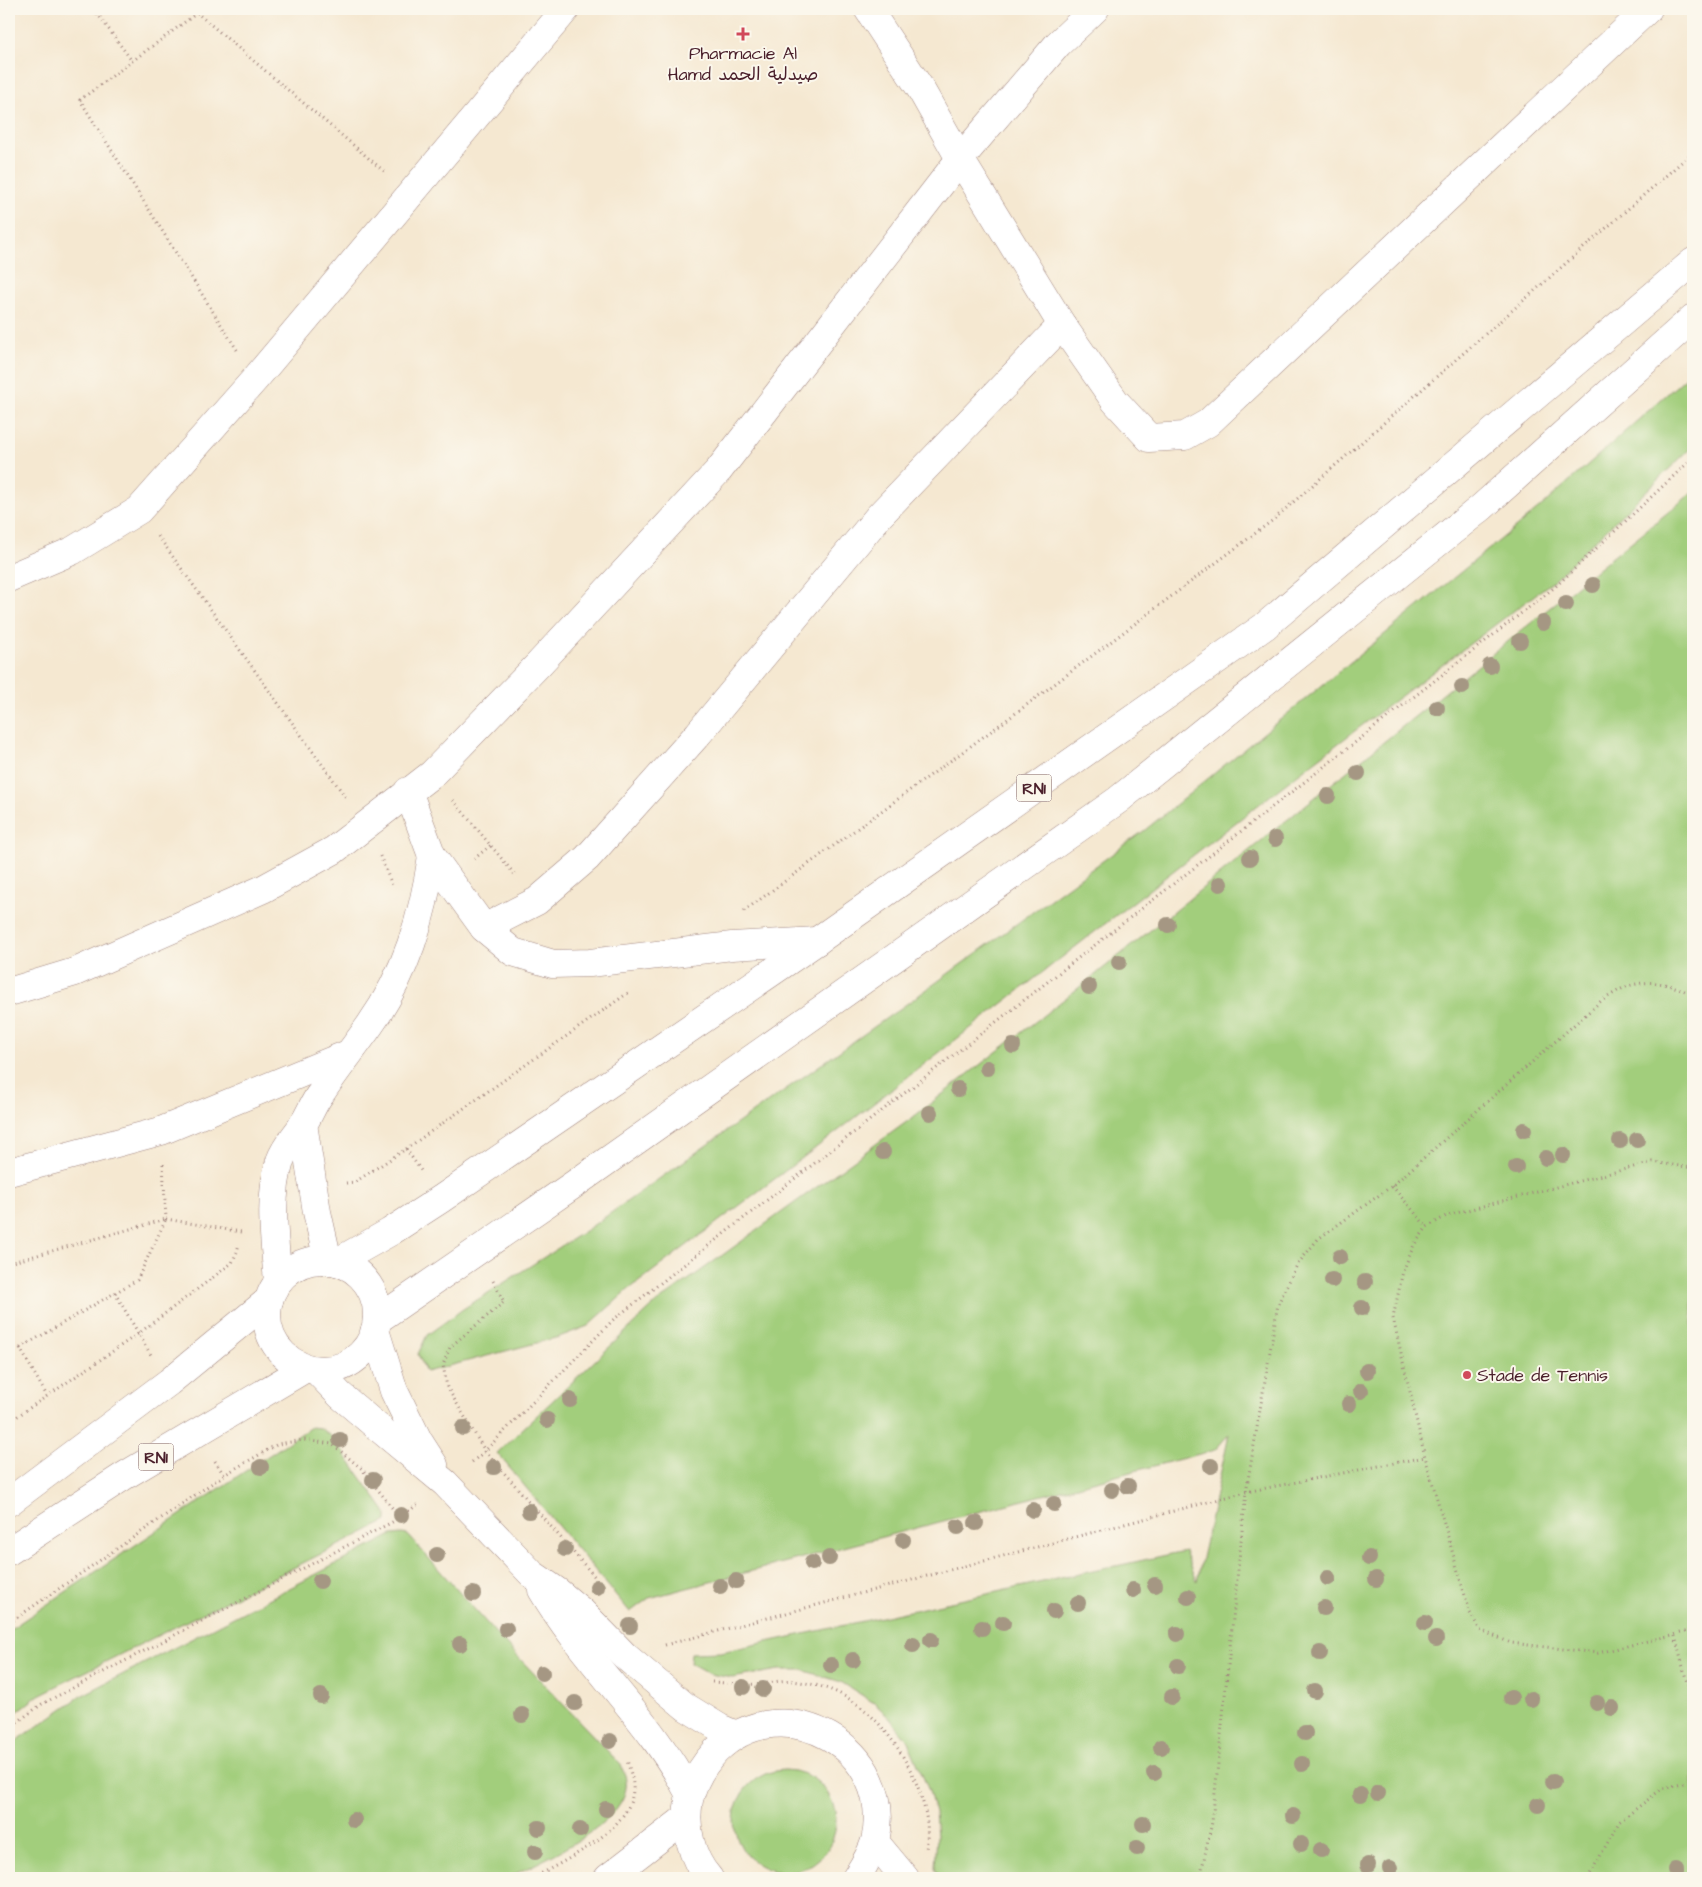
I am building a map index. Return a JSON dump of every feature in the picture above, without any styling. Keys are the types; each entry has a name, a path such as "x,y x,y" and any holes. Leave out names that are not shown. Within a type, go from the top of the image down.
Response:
{"main road":[{"path":"9,578 72,551 139,510 256,378 566,9"},
{"path":"868,9 920,88 960,159 1062,325 1115,401 1149,438 1184,436 1208,423 1648,9"},
{"path":"9,992 75,972 263,889 334,850 432,774 538,665 719,470 960,159 1058,44 1095,9"},
{"name":"RN1","path":"9,1502 169,1382 274,1291 288,1272 300,1265 314,1261 332,1261 390,1232 441,1199 817,941 1265,626 1693,262"},
{"name":"RN1","path":"9,1551 124,1476 311,1369 332,1369 348,1364 365,1350 376,1325 1118,800 1482,507 1693,318"},
{"path":"484,928 537,902 593,850 698,734 879,516 1062,325"},
{"path":"408,791 432,856 484,928 513,952 553,964 590,963 732,946 817,941"},
{"path":"432,856 427,891 418,927 406,961 390,994 371,1024 320,1093 281,1159 275,1181 274,1291 267,1317 270,1334 278,1349 290,1360 311,1369 446,1483 532,1574 566,1627 655,1738 680,1776 689,1806"},
{"path":"9,1172 161,1131 349,1054"},
{"path":"303,1124 318,1212 332,1261 351,1268 363,1278 372,1291 377,1305 376,1325 394,1392 418,1440 446,1483"},
{"path":"532,1574 582,1612 625,1656 680,1703 704,1719 736,1736"},
{"path":"709,1878 695,1856 689,1838 689,1806 697,1777 707,1760 720,1747 736,1736 758,1726 783,1723 807,1727 830,1736 850,1751 865,1770 874,1793 878,1818 875,1842 867,1861 856,1878"},
{"path":"608,1878 689,1806"},
{"path":"875,1842 905,1878"}],"path":[{"path":"94,9 132,61"},
{"path":"256,378 80,100 197,14 410,194"},
{"path":"736,916 1016,713 1273,520 1693,152"},
{"path":"9,1728 42,1704 400,1518 485,1452 613,1320 1555,587 1693,458"},
{"path":"139,510 366,825"},
{"path":"432,774 537,902"},
{"path":"1200,1878 1212,1822 1246,1492 1278,1304 1298,1265 1318,1239 1392,1186 1600,1001 1631,985 1653,982 1674,985 1693,994"},
{"path":"345,1183 355,1182 406,1149 630,991"},
{"path":"9,1347 20,1348 137,1280 166,1219 161,1131"},
{"path":"1693,1168 1653,1162 1448,1214 1427,1227 1414,1245 1402,1271 1393,1318 1425,1457 1470,1613 1480,1630 1511,1643 1598,1653 1675,1636 1693,1630"},
{"path":"1392,1186 1427,1227"},
{"path":"9,1263 166,1219 242,1232"},
{"path":"478,1251 504,1302 450,1347 443,1365 447,1387 485,1452 596,1577"},
{"path":"115,1293 138,1334 169,1382"},
{"path":"20,1348 47,1396"},
{"path":"9,1623 224,1475 278,1444 304,1440 332,1444 362,1469 400,1518"},
{"path":"657,1647 1246,1492 1425,1457"},
{"path":"1675,1636 1693,1706"},
{"path":"708,1682 757,1684 790,1680 821,1686 844,1696 863,1709 883,1727 911,1772 927,1823 926,1851"},
{"path":"533,1878 573,1857 601,1838 625,1814 633,1790 627,1760 621,1752"},
{"path":"1588,1878 1619,1822 1663,1788 1693,1782"}],"green space":[{"path":"1693,371 1693,446 1552,582 1315,761 842,1128 628,1290 588,1326 559,1337 426,1372 418,1354 427,1335 463,1309 588,1229 915,998 1145,830 1538,509"},
{"path":"1693,492 1693,1878 938,1878 935,1867 937,1836 935,1813 929,1791 907,1739 874,1703 841,1682 802,1670 779,1670 732,1678 710,1674 690,1663 691,1653 721,1652 1185,1551 1197,1581 1229,1434 1215,1450 649,1598 630,1612 497,1453 655,1304 912,1118 1095,975"},
{"path":"311,1427 320,1428 333,1438 387,1514 387,1521 39,1695 9,1718 9,1630"},
{"path":"392,1535 408,1535 502,1640 621,1765 626,1778 624,1796 614,1811 599,1825 581,1839 507,1878 9,1878 9,1746 81,1696"},
{"path":"785,1770 804,1774 821,1785 832,1802 836,1821 832,1840 821,1857 804,1868 785,1872 766,1868 749,1857 738,1840 734,1821 738,1802 749,1785 766,1774"}],"place":[{"name":"Pharmacie Al Hamd صيدلية الحمد","path":"743,34"},
{"name":"Stade de Tennis","path":"1467,1375"}]}
